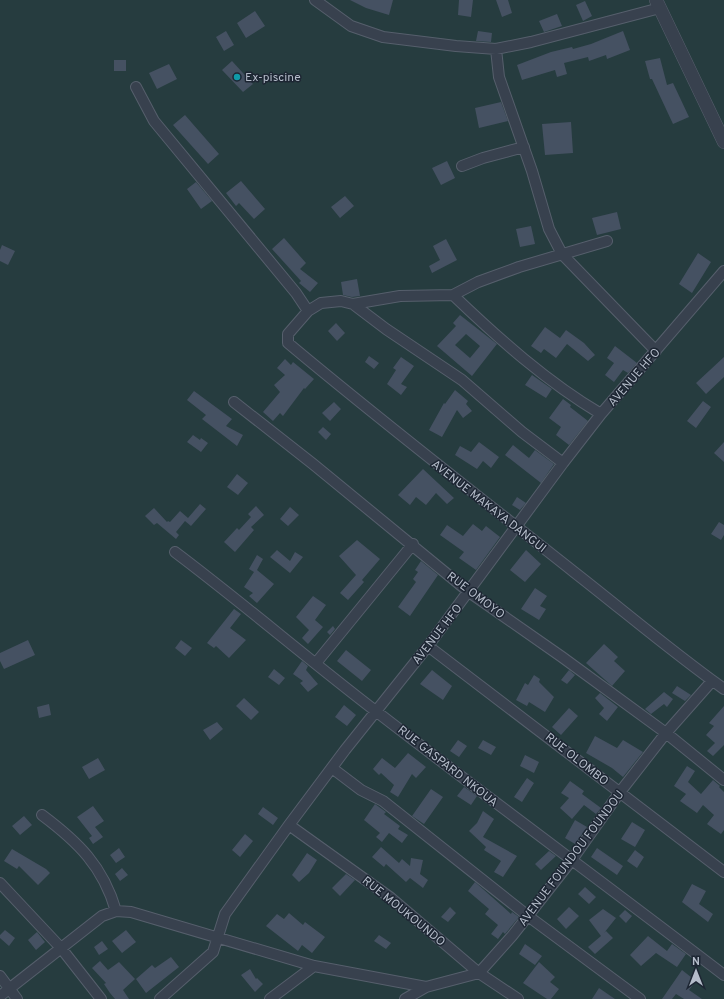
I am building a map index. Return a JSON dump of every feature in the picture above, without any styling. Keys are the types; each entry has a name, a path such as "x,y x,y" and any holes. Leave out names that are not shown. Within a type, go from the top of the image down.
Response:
{"street":[{"path":"315,0 351,26 383,37 456,46 496,48 531,42 658,4 724,142"},
{"path":"496,48 499,77 524,147 548,229 562,254 656,351"},
{"path":"136,87 154,121 296,293 308,311 322,303 331,301 353,304 400,296 453,295 478,282 562,254 607,241"},
{"path":"462,166 483,158 524,147"},
{"name":"AVENUE HFO","path":"160,999 213,952 225,914 289,825 469,592 563,463 601,414 724,271"},
{"path":"453,295 489,330 536,368 576,399 601,414"},
{"path":"353,304 386,329 462,380 522,432 563,463"},
{"name":"AVENUE MAKAYA DANGUI","path":"308,311 288,334 288,343 378,418 516,528 574,572 638,625 724,689"},
{"name":"RUE OMOYO","path":"234,402 413,544 469,592 562,657 666,733 724,780"},
{"path":"316,663 413,544"},
{"name":"RUE GASPARD NKOUA","path":"175,552 221,586 376,711 571,861 724,975"},
{"name":"RUE OLOMBO","path":"428,646 724,872"},
{"name":"AVENUE FOUNDOU FOUNDOU","path":"479,973 528,916 571,861 620,792 666,733 712,681"},
{"path":"332,768 361,790 383,801 528,916 640,999"},
{"path":"42,815 64,832 99,871 110,889 116,911"},
{"name":"RUE MOUKOUNDO","path":"289,825 390,898 479,973 518,999"},
{"path":"0,883 61,948 101,999"},
{"path":"0,996 102,916 116,911 131,912 314,966 426,987"},
{"path":"270,999 314,966"},
{"path":"405,999 426,987 479,973"},
{"path":"0,976 18,999"}],"green space":[{"path":"0,0 724,0 724,999 0,999"}],"building":[{"path":"350,0 393,0 389,15 366,8"},
{"path":"459,0 473,0 471,17 458,15"},
{"path":"496,0 508,0 512,13 502,17"},
{"path":"585,1 592,16 583,21 576,5"},
{"path":"255,11 265,26 246,38 237,23"},
{"path":"557,14 562,26 544,32 539,21"},
{"path":"226,31 234,45 224,51 216,37"},
{"path":"478,31 492,33 491,42 476,41"},
{"path":"623,31 630,50 607,59 606,55 589,61 588,57 564,63 567,74 557,77 555,70 522,80 517,65 551,52 572,47 573,49 591,44"},
{"path":"660,58 667,85 673,83 689,117 673,124 652,79 650,79 645,61"},
{"path":"114,60 126,60 126,71 114,71"},
{"name":"Ex-piscine","path":"232,61 253,84 243,92 222,70"},
{"path":"169,64 177,79 157,89 149,73"},
{"path":"501,102 508,121 479,128 475,108"},
{"path":"185,115 219,154 208,164 173,125"},
{"path":"571,122 573,153 545,155 542,124"},
{"path":"447,161 455,178 441,185 432,168"},
{"path":"241,181 265,209 254,219 239,203 236,206 226,193"},
{"path":"196,182 212,201 201,209 187,189"},
{"path":"345,196 354,206 340,218 331,207"},
{"path":"617,212 621,229 597,235 592,218"},
{"path":"531,226 535,244 520,247 516,229"},
{"path":"284,238 306,263 300,269 318,283 310,292 299,283 301,281 272,249"},
{"path":"446,239 457,260 432,273 429,266 440,260 433,246"},
{"path":"2,245 15,251 8,265 0,261 0,250"},
{"path":"698,253 711,262 692,293 679,284"},
{"path":"357,279 360,296 352,297 343,295 341,282"},
{"path":"460,315 497,344 472,376 437,346 456,326 453,323","holes":["466,334 480,346 470,358 455,345"]},
{"path":"336,323 345,333 337,341 328,331"},
{"path":"545,327 560,338 566,330 584,343 595,355 588,361 567,344 556,358 544,349 541,353 531,346"},
{"path":"615,346 637,363 628,373 623,370 614,382 605,375 614,363 607,358"},
{"path":"369,356 379,363 374,369 365,362"},
{"path":"401,357 414,366 401,384 407,387 401,395 387,384 396,370 393,368"},
{"path":"724,357 724,377 706,394 696,383"},
{"path":"285,359 291,365 293,362 314,379 305,389 304,388 283,416 280,413 273,421 263,412 280,392 274,385 285,375 277,368"},
{"path":"532,375 552,389 546,398 525,385"},
{"path":"455,390 468,401 466,404 472,411 463,418 457,410 442,437 429,430 444,403 445,404"},
{"path":"194,391 232,419 226,426 243,435 237,446 202,419 206,415 187,400"},
{"path":"563,399 571,405 570,407 588,421 569,445 556,435 561,427 549,418"},
{"path":"703,401 711,407 696,428 687,421"},
{"path":"334,402 341,409 330,421 322,413"},
{"path":"323,427 331,434 326,440 318,432"},
{"path":"193,435 208,443 201,452 187,442"},
{"path":"479,442 499,457 491,468 483,461 477,469 455,455 460,446 471,452"},
{"path":"724,442 724,462 714,453"},
{"path":"513,445 529,458 535,450 554,464 541,483 505,455"},
{"path":"423,469 454,498 447,504 436,493 426,505 416,497 410,505 398,495"},
{"path":"237,474 248,483 238,495 227,487"},
{"path":"517,497 526,503 520,510 512,505"},
{"path":"200,504 206,509 191,526 185,521 176,532 179,535 176,539 157,523 154,525 145,516 154,508 167,522 170,522 180,511 188,518"},
{"path":"256,506 264,515 251,527 254,530 235,552 224,542 237,528 239,530 251,517 248,514"},
{"path":"290,507 299,515 288,526 280,519"},
{"path":"719,522 724,525 724,535 721,540 711,534"},
{"path":"473,524 482,531 486,526 500,537 476,570 459,558 464,552 440,535 447,525 463,536"},
{"path":"357,540 380,559 362,580 364,582 348,600 340,593 356,575 339,556"},
{"path":"277,550 290,561 295,552 303,557 290,573 270,557"},
{"path":"526,550 541,564 525,582 510,570"},
{"path":"257,555 263,559 257,570 274,584 257,603 249,596 253,593 244,587 254,572 249,569"},
{"path":"421,561 438,575 410,616 398,607 416,582 413,579 418,572 415,570"},
{"path":"535,588 547,596 540,606 546,609 539,620 521,609"},
{"path":"313,596 326,605 315,620 323,627 308,644 302,638 309,630 296,617"},
{"path":"234,609 241,614 230,628 246,640 229,658 216,646 214,648 207,643"},
{"path":"333,626 335,629 330,635 327,632"},
{"path":"28,640 35,655 4,669 0,661 0,653"},
{"path":"181,640 192,648 185,656 175,648"},
{"path":"604,644 618,657 614,661 625,671 612,686 586,663"},
{"path":"346,650 371,670 362,681 337,661"},
{"path":"302,661 308,666 306,670 318,684 308,692 300,683 303,681 293,674"},
{"path":"274,669 285,678 279,685 268,677"},
{"path":"432,670 452,686 443,700 420,684"},
{"path":"569,670 575,675 567,684 561,680"},
{"path":"534,675 540,679 539,682 554,697 545,712 529,702 527,706 516,700 525,683 528,685"},
{"path":"677,686 691,695 685,701 672,693"},
{"path":"664,692 673,699 667,707 664,704 651,714 645,709"},
{"path":"600,693 618,707 607,721 599,714 604,708 595,698"},
{"path":"244,698 259,712 251,720 236,706"},
{"path":"49,704 51,715 39,718 37,707"},
{"path":"344,705 356,715 347,726 335,717"},
{"path":"724,706 724,745 713,756 707,751 715,743 706,735 714,726 709,723"},
{"path":"569,708 578,716 561,735 552,727"},
{"path":"217,722 223,729 210,740 203,730"},
{"path":"595,736 617,748 623,740 643,752 623,777 612,768 586,753"},
{"path":"458,740 467,746 459,757 450,751"},
{"path":"483,740 496,747 491,755 478,748"},
{"path":"408,753 426,767 416,778 412,774 398,797 390,792 394,785 381,773 379,775 373,769 382,758 395,768"},
{"path":"525,755 539,762 534,773 520,766"},
{"path":"98,758 105,770 89,779 82,767"},
{"path":"687,766 695,771 688,782 701,794 713,780 724,792 724,830 721,834 707,824 714,815 703,805 697,813 680,801 686,794 674,786"},
{"path":"527,778 534,783 522,802 514,797"},
{"path":"570,781 584,791 582,794 601,808 596,814 584,805 572,819 560,808 569,798 561,793"},
{"path":"464,787 477,796 471,805 457,796"},
{"path":"431,789 443,797 424,824 412,816"},
{"path":"375,804 386,812 384,814 400,826 398,829 408,835 402,843 389,833 382,842 376,837 380,833 364,820"},
{"path":"93,806 104,821 95,827 103,837 93,844 89,838 92,836 77,817"},
{"path":"263,807 278,818 273,825 258,814"},
{"path":"483,811 494,819 483,837 517,856 503,877 494,872 501,861 484,850 486,847 469,831 477,823"},
{"path":"24,816 32,825 20,835 12,826"},
{"path":"575,820 587,827 575,844 565,838"},
{"path":"632,822 645,830 635,847 621,839"},
{"path":"245,834 253,841 240,857 232,850"},
{"path":"381,847 399,863 402,859 410,866 411,858 423,860 420,874 428,880 423,888 410,878 406,882 386,864 384,867 372,857"},
{"path":"119,848 125,857 116,863 110,855"},
{"path":"597,848 623,866 617,875 591,857"},
{"path":"12,849 46,869 50,873 38,885 19,866 17,869 4,861"},
{"path":"635,850 644,857 637,868 627,861"},
{"path":"549,851 556,856 541,870 535,864"},
{"path":"307,853 317,860 309,873 299,882 292,875"},
{"path":"122,868 128,875 120,881 115,874"},
{"path":"346,874 355,880 340,896 332,888"},
{"path":"475,882 511,914 512,912 519,917 505,934 503,932 498,939 491,934 498,925 485,914 489,909 468,891"},
{"path":"692,884 706,891 699,904 713,914 708,922 682,902"},
{"path":"585,887 596,897 589,904 578,894"},
{"path":"450,907 456,913 448,922 441,917"},
{"path":"569,907 579,916 566,929 557,919"},
{"path":"603,909 616,918 604,933 606,931 613,938 595,954 588,947 601,936 589,920"},
{"path":"625,910 632,916 626,923 619,916"},
{"path":"289,913 303,925 305,922 325,937 312,953 302,945 298,951 266,926 277,914 284,919"},
{"path":"5,930 15,938 9,946 0,938 0,935"},
{"path":"126,930 136,942 122,953 112,941"},
{"path":"37,932 45,942 36,950 28,940"},
{"path":"379,935 391,943 386,949 374,941"},
{"path":"648,936 667,951 672,944 686,954 677,967 656,953 641,966 630,955"},
{"path":"102,941 108,949 99,955 94,947"},
{"path":"525,944 542,956 535,965 519,954"},
{"path":"171,957 179,967 146,993 136,979 152,965 155,968"},
{"path":"100,961 108,970 119,962 135,979 123,990 129,999 115,999 110,993 104,984 106,983 92,968"},
{"path":"539,962 555,977 550,982 559,989 551,999 547,999 523,983"},
{"path":"250,969 256,979 257,978 263,984 255,992 241,975"},
{"path":"682,970 696,981 689,990 702,999 684,999 676,994 672,999 662,999"},
{"path":"599,988 615,999 592,999"}],"place":[{"name":"Ex-piscine","path":"237,77"}]}
